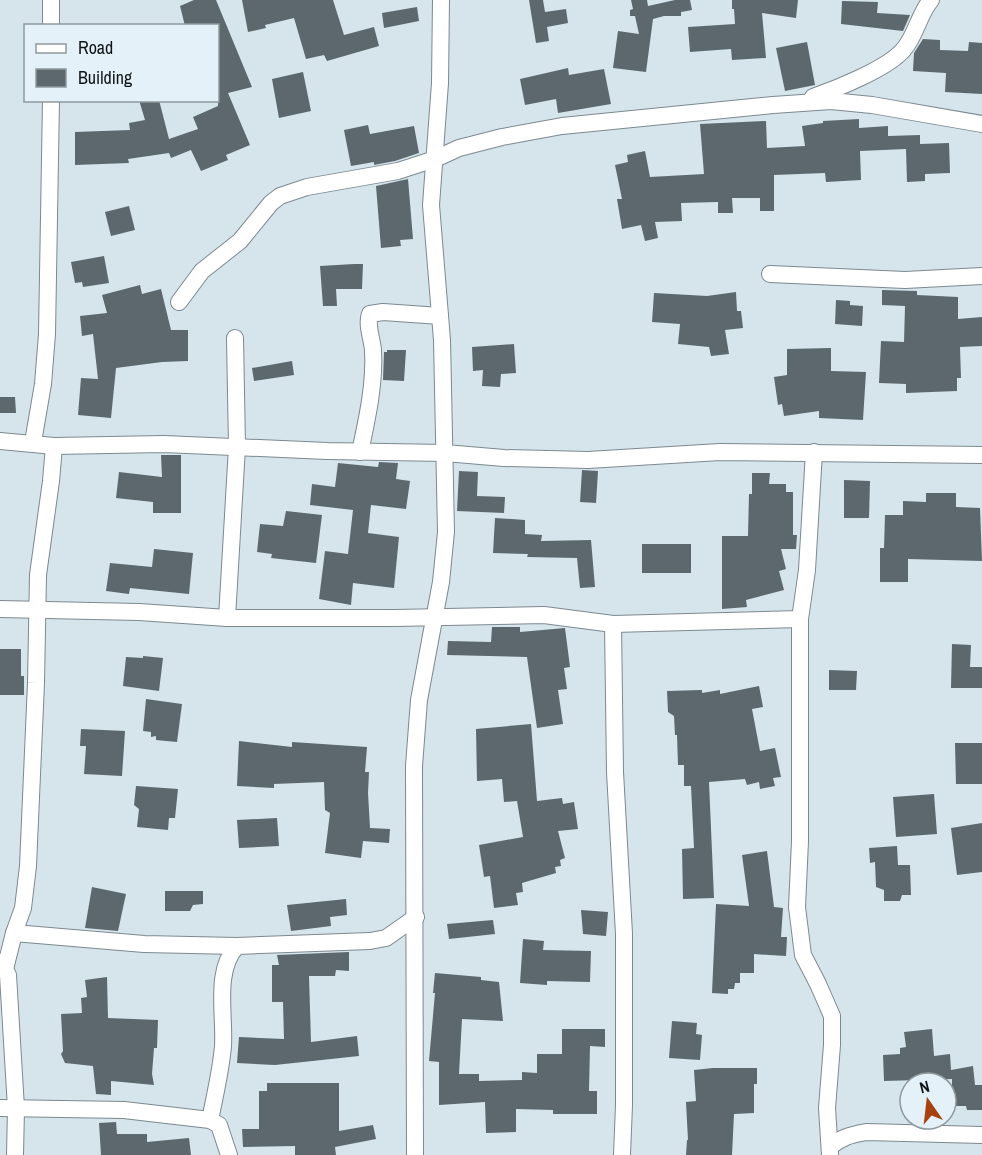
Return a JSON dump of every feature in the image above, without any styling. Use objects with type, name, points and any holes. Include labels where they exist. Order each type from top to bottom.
[{"type":"street","points":[[51,0],[51,24]]},
{"type":"street","points":[[415,1155],[414,766],[419,700],[445,555],[445,453],[440,316],[431,205],[442,48],[441,0]]},
{"type":"street","points":[[795,103],[842,87],[893,58],[904,49],[931,0]]},
{"type":"street","points":[[179,303],[202,272],[240,241],[280,196],[307,187],[398,171],[467,146],[562,126],[831,101],[872,105],[982,124]]},
{"type":"street","points":[[33,442],[43,384],[47,334],[51,102]]},
{"type":"street","points":[[770,274],[904,280],[982,276]]},
{"type":"street","points":[[360,452],[374,364],[368,321],[370,314],[383,312],[440,316]]},
{"type":"street","points":[[227,618],[237,447],[235,338]]},
{"type":"street","points":[[0,441],[33,442],[54,446],[164,444],[588,460],[720,452],[982,454]]},
{"type":"street","points":[[15,1155],[8,1108],[8,975],[2,965],[23,908],[28,866],[34,749],[38,575],[54,446]]},
{"type":"street","points":[[814,452],[807,570],[800,619],[800,841],[797,907],[803,955],[832,1016],[827,1108],[830,1151]]},
{"type":"street","points":[[0,609],[139,612],[227,618],[544,615],[613,624],[800,619]]},
{"type":"street","points":[[613,624],[615,772],[624,934],[622,1155]]},
{"type":"street","points":[[14,933],[144,944],[237,946],[370,941],[386,938],[416,917]]},
{"type":"street","points":[[210,1120],[223,1048],[224,981],[227,960],[237,946]]},
{"type":"street","points":[[8,1108],[124,1110],[210,1120],[219,1125],[229,1155]]},
{"type":"street","points":[[830,1151],[841,1138],[866,1132],[982,1135]]},
{"type":"building","points":[[194,0],[216,0],[252,87],[228,93],[250,145],[226,155],[228,160],[201,171],[191,150],[171,158],[169,153],[128,159],[129,163],[75,165],[75,132],[130,130],[129,123],[145,120],[140,102],[160,102],[169,139],[198,129],[193,117],[218,106],[219,24],[184,24],[180,6]]},
{"type":"building","points":[[242,0],[333,0],[344,35],[374,27],[379,46],[327,61],[324,55],[306,59],[294,18],[248,32]]},
{"type":"building","points":[[529,0],[543,0],[545,12],[566,9],[568,23],[547,27],[549,41],[536,43]]},
{"type":"building","points":[[631,0],[647,0],[648,6],[675,0],[690,0],[692,10],[681,12],[681,16],[664,16],[653,19],[646,72],[613,68],[618,31],[639,34],[635,16],[630,16],[630,10],[633,9]]},
{"type":"building","points":[[732,0],[798,0],[796,18],[762,13],[766,58],[732,60],[731,49],[690,52],[688,27],[735,24]]},
{"type":"building","points":[[842,1],[878,2],[877,13],[910,15],[903,31],[841,24]]},
{"type":"building","points":[[417,7],[419,21],[384,28],[382,13]]},
{"type":"building","points":[[923,39],[940,40],[940,50],[968,51],[969,42],[982,43],[982,94],[945,92],[946,73],[913,71],[914,53]]},
{"type":"building","points":[[807,42],[815,85],[785,91],[776,48]]},
{"type":"building","points":[[568,68],[569,75],[604,69],[611,104],[558,113],[556,99],[525,105],[520,79]]},
{"type":"building","points":[[303,72],[311,111],[279,118],[272,79]]},
{"type":"building","points":[[859,119],[859,128],[888,126],[888,136],[920,135],[920,144],[949,143],[950,173],[925,174],[925,181],[907,182],[906,149],[860,151],[861,180],[826,182],[825,173],[774,175],[774,211],[760,211],[760,198],[732,198],[733,213],[718,213],[718,202],[681,203],[682,221],[655,222],[658,238],[645,241],[641,225],[622,229],[617,199],[622,199],[615,165],[628,162],[627,155],[645,151],[650,177],[704,174],[700,124],[766,121],[767,148],[805,146],[802,126],[823,123],[823,121]]},
{"type":"building","points":[[368,125],[370,134],[414,126],[419,153],[395,161],[351,166],[344,130]]},
{"type":"building","points":[[408,179],[413,239],[400,240],[401,246],[381,248],[376,186]]},
{"type":"building","points":[[129,206],[135,230],[111,236],[105,212]]},
{"type":"building","points":[[104,256],[109,283],[83,287],[82,282],[75,283],[71,262]]},
{"type":"building","points":[[363,264],[362,289],[336,289],[337,306],[323,306],[320,266]]},
{"type":"building","points":[[140,285],[142,294],[161,289],[171,330],[188,330],[188,361],[116,368],[111,418],[78,415],[81,378],[98,379],[93,334],[82,336],[80,316],[107,313],[102,295]]},
{"type":"building","points":[[882,290],[917,291],[917,295],[958,297],[958,319],[982,317],[982,346],[960,347],[961,378],[957,378],[957,391],[906,393],[906,384],[879,383],[881,341],[904,342],[905,306],[882,305]]},
{"type":"building","points":[[736,292],[737,311],[741,311],[743,328],[725,330],[729,354],[711,356],[709,347],[678,344],[680,324],[652,322],[654,293],[707,296]]},
{"type":"building","points":[[836,300],[850,301],[850,305],[863,306],[862,326],[835,324]]},
{"type":"building","points":[[514,344],[516,373],[501,374],[500,387],[482,386],[483,370],[473,371],[472,347]]},
{"type":"building","points":[[831,348],[831,371],[866,372],[863,420],[819,418],[819,411],[784,416],[782,404],[778,405],[774,377],[787,375],[787,349]]},
{"type":"building","points":[[406,350],[404,381],[383,380],[384,352]]},
{"type":"building","points":[[292,361],[294,375],[254,381],[252,368]]},
{"type":"building","points":[[0,397],[15,397],[16,413],[0,413]]},
{"type":"building","points":[[161,455],[181,455],[181,513],[153,513],[153,502],[116,498],[119,472],[162,477]]},
{"type":"building","points":[[379,462],[398,463],[396,479],[410,481],[406,509],[371,505],[368,533],[399,537],[394,588],[353,583],[351,605],[319,599],[325,551],[348,554],[353,510],[310,505],[312,484],[335,487],[338,463],[378,467]]},
{"type":"building","points":[[582,470],[598,471],[596,503],[580,502]]},
{"type":"building","points":[[459,471],[478,472],[477,496],[505,497],[504,513],[457,511]]},
{"type":"building","points":[[752,473],[770,473],[769,484],[786,484],[786,492],[793,492],[793,535],[797,535],[796,549],[781,549],[786,569],[779,571],[784,590],[746,600],[747,607],[722,609],[722,536],[748,536]]},
{"type":"building","points":[[844,480],[870,481],[869,518],[844,518]]},
{"type":"building","points":[[926,493],[956,493],[956,507],[980,508],[982,561],[908,559],[908,582],[880,582],[880,548],[884,548],[885,515],[903,515],[903,501],[926,502]]},
{"type":"building","points":[[286,511],[322,515],[316,563],[271,558],[272,554],[257,552],[260,524],[283,526]]},
{"type":"building","points":[[495,518],[525,520],[525,534],[542,535],[541,541],[591,540],[595,587],[580,588],[577,558],[527,557],[528,554],[493,553]]},
{"type":"building","points":[[642,544],[691,544],[691,573],[642,573]]},
{"type":"building","points":[[154,549],[193,553],[189,594],[130,588],[129,594],[106,591],[110,563],[152,567]]},
{"type":"building","points":[[492,627],[520,627],[520,632],[565,628],[570,667],[564,668],[567,689],[558,690],[563,724],[537,728],[527,657],[447,655],[448,641],[491,642]]},
{"type":"building","points":[[952,644],[971,645],[970,667],[982,667],[982,688],[951,688]]},
{"type":"building","points":[[0,649],[21,649],[24,695],[0,695]]},
{"type":"building","points":[[143,656],[163,658],[159,691],[123,686],[126,657],[143,658]]},
{"type":"building","points":[[829,670],[857,671],[856,690],[829,690]]},
{"type":"building","points":[[759,686],[763,707],[752,709],[760,751],[775,748],[781,777],[773,778],[775,786],[760,789],[759,782],[747,785],[745,779],[709,782],[714,898],[683,899],[682,849],[694,848],[691,786],[684,786],[684,765],[678,765],[677,735],[675,735],[674,716],[668,712],[667,691],[702,690],[702,693],[720,690],[720,694]]},
{"type":"building","points":[[146,699],[182,704],[177,742],[156,740],[156,736],[151,737],[151,732],[143,731]]},
{"type":"building","points":[[531,724],[537,801],[562,798],[563,804],[574,802],[578,829],[558,831],[565,858],[560,860],[561,866],[555,867],[556,873],[522,883],[523,892],[516,893],[518,905],[494,908],[490,876],[484,877],[479,845],[523,837],[517,801],[504,802],[502,779],[477,781],[476,729]]},
{"type":"building","points":[[81,729],[125,731],[122,776],[84,774],[86,746],[80,746]]},
{"type":"building","points":[[239,741],[292,747],[292,742],[367,747],[365,772],[369,772],[370,828],[390,829],[389,843],[363,841],[361,858],[325,853],[330,813],[325,810],[324,782],[274,784],[274,788],[237,786]]},
{"type":"building","points":[[955,743],[982,743],[982,784],[956,784]]},
{"type":"building","points":[[136,786],[178,789],[175,818],[169,818],[168,830],[137,827],[139,809],[134,805]]},
{"type":"building","points":[[934,794],[937,834],[896,837],[893,797]]},
{"type":"building","points":[[277,818],[279,846],[239,848],[237,820]]},
{"type":"building","points":[[982,823],[982,872],[957,875],[951,828]]},
{"type":"building","points":[[897,846],[898,865],[910,865],[911,895],[902,895],[900,901],[884,901],[884,890],[876,887],[875,862],[870,863],[869,848]]},
{"type":"building","points":[[767,851],[774,907],[783,908],[781,937],[787,937],[786,956],[754,954],[754,973],[740,973],[740,983],[735,983],[734,989],[728,989],[728,994],[712,993],[716,904],[749,906],[742,855]]},
{"type":"building","points":[[92,887],[126,894],[118,931],[85,928]]},
{"type":"building","points":[[165,891],[203,891],[203,904],[193,905],[190,911],[165,911]]},
{"type":"building","points":[[346,899],[347,915],[330,917],[331,926],[291,931],[287,905]]},
{"type":"building","points":[[581,910],[608,912],[606,936],[583,934]]},
{"type":"building","points":[[493,920],[495,934],[449,939],[447,924]]},
{"type":"building","points":[[523,939],[544,941],[543,950],[591,951],[590,982],[547,981],[547,985],[520,983]]},
{"type":"building","points":[[349,952],[349,971],[336,970],[335,976],[309,976],[311,1042],[357,1036],[359,1056],[275,1065],[237,1063],[239,1037],[284,1039],[283,1002],[272,1002],[272,965],[279,965],[277,955]]},
{"type":"building","points":[[435,973],[481,977],[481,980],[499,982],[503,1021],[462,1019],[459,1074],[479,1074],[479,1081],[522,1080],[522,1072],[537,1073],[537,1054],[562,1054],[562,1029],[605,1029],[605,1047],[590,1046],[589,1091],[597,1091],[597,1114],[553,1114],[553,1110],[516,1109],[516,1132],[486,1133],[485,1102],[439,1105],[439,1062],[429,1061]]},
{"type":"building","points":[[107,977],[108,1018],[158,1020],[157,1048],[154,1048],[152,1074],[154,1085],[111,1081],[111,1095],[96,1094],[93,1066],[65,1063],[61,1054],[63,1051],[61,1014],[82,1013],[81,998],[87,997],[85,980]]},
{"type":"building","points":[[672,1021],[697,1023],[696,1034],[702,1035],[700,1060],[669,1058]]},
{"type":"building","points":[[932,1029],[934,1056],[950,1054],[951,1070],[973,1066],[975,1085],[982,1085],[982,1110],[967,1110],[966,1106],[958,1106],[958,1071],[898,1071],[898,1081],[884,1081],[883,1055],[900,1054],[900,1048],[906,1047],[904,1032]]},
{"type":"building","points":[[757,1068],[757,1084],[754,1084],[754,1113],[734,1114],[732,1155],[686,1155],[688,1140],[686,1102],[696,1101],[694,1070]]},
{"type":"building","points":[[267,1083],[339,1083],[339,1131],[373,1125],[376,1139],[335,1147],[336,1155],[295,1155],[295,1146],[243,1147],[242,1129],[259,1129],[259,1091],[267,1091]]},
{"type":"building","points":[[116,1122],[117,1134],[147,1134],[147,1142],[189,1138],[191,1155],[101,1155],[99,1123]]}]
